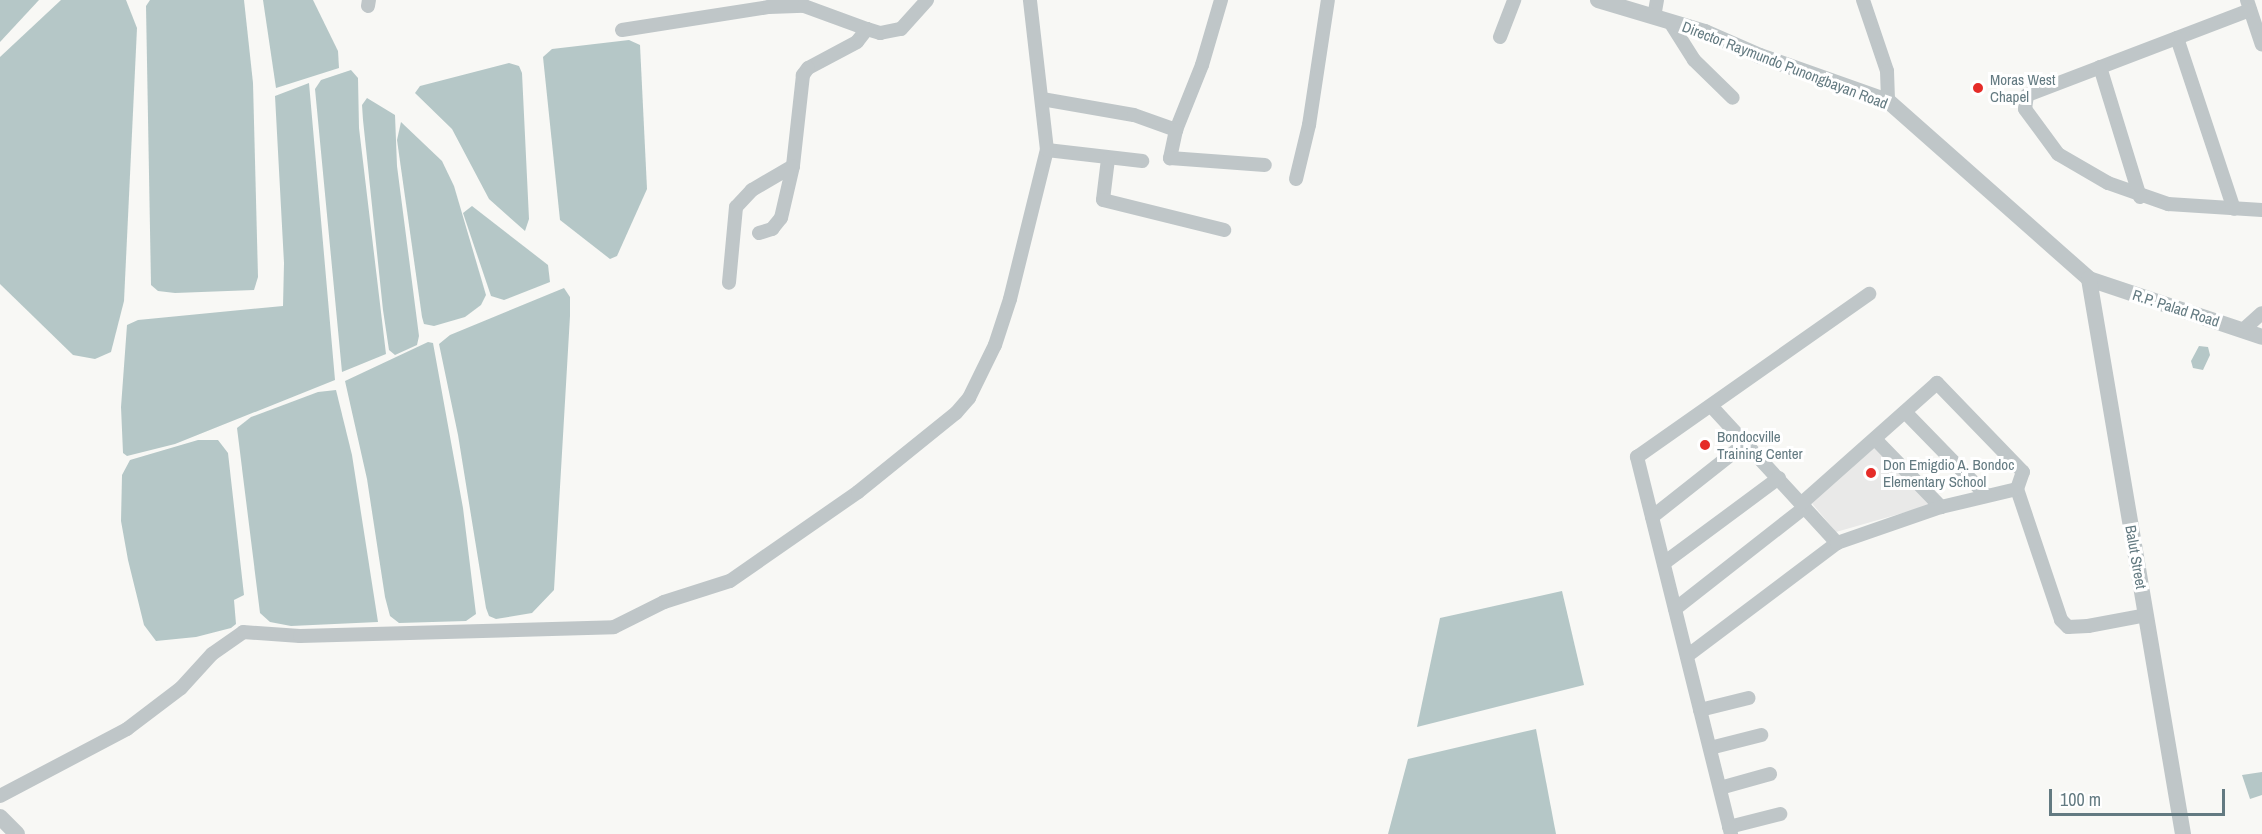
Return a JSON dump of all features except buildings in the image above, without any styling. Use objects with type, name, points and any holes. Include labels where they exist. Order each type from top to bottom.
[{"type":"street","points":[[622,30],[769,7],[804,6],[880,33],[901,29],[927,0]]},
{"type":"street","points":[[0,796],[127,729],[180,688],[213,654],[243,632],[300,636],[614,627],[664,602],[730,581],[858,492],[956,412],[978,381],[1010,299],[1047,150],[1030,0]]},
{"type":"street","points":[[1221,0],[1202,65],[1168,154],[1170,158],[1265,165]]},
{"type":"street","points":[[1296,179],[1309,125],[1328,0]]},
{"type":"street","points":[[1500,37],[1514,0]]},
{"type":"street","name":"Director Raymundo Punongbayan Road","points":[[1598,0],[1657,8],[1888,101],[2089,279]]},
{"type":"street","points":[[1863,0],[1887,71],[1888,101]]},
{"type":"street","points":[[2262,45],[2249,5],[2177,38],[2027,95],[2025,108],[2058,154],[2074,166],[2140,197],[2168,204],[2262,210]]},
{"type":"street","points":[[1657,8],[1694,60],[1733,98]]},
{"type":"street","points":[[759,233],[772,229],[781,218],[793,166],[803,75],[808,68],[857,42],[867,29]]},
{"type":"street","points":[[2177,38],[2234,209]]},
{"type":"street","points":[[2100,67],[2140,197]]},
{"type":"street","points":[[1042,99],[1134,115],[1176,130]]},
{"type":"street","points":[[1047,150],[1108,159],[1142,161]]},
{"type":"street","points":[[1108,159],[1103,200],[1224,230]]},
{"type":"street","points":[[729,283],[736,207],[752,190],[793,166]]},
{"type":"street","name":"R.P. Palad Road","points":[[2089,279],[2262,337]]},
{"type":"street","name":"Balut Street","points":[[2089,279],[2183,834]]},
{"type":"street","points":[[1780,814],[1730,830],[1637,457],[1712,407],[1869,294]]},
{"type":"street","points":[[2243,330],[2262,313]]},
{"type":"street","points":[[1675,609],[1804,505],[1937,383],[2020,468],[2023,478],[2017,489],[2061,620],[2068,627],[2088,626],[2146,615]]},
{"type":"street","points":[[1712,407],[1747,442],[1837,543]]},
{"type":"street","points":[[1905,412],[1986,495]]},
{"type":"street","points":[[1875,439],[1941,507]]},
{"type":"street","points":[[1652,517],[1747,442]]},
{"type":"street","points":[[1664,563],[1779,478]]},
{"type":"street","points":[[1687,656],[1837,543],[1941,507],[2017,489]]},
{"type":"street","points":[[1700,710],[1749,698]]},
{"type":"street","points":[[1710,748],[1761,735]]},
{"type":"street","points":[[1719,788],[1770,774]]},
{"type":"street","points":[[0,817],[17,834]]},
{"type":"shaded area","points":[[0,0],[39,0],[0,42]]},
{"type":"shaded area","points":[[61,0],[126,0],[137,28],[124,301],[111,352],[95,359],[73,355],[0,284],[0,57]]},
{"type":"shaded area","points":[[150,0],[244,0],[253,83],[258,277],[254,290],[175,293],[158,291],[151,285],[146,6]]},
{"type":"shaded area","points":[[263,0],[313,0],[338,51],[339,68],[276,88]]},
{"type":"shaded area","points":[[629,40],[640,45],[647,189],[617,256],[610,259],[560,220],[543,57],[552,49]]},
{"type":"shaded area","points":[[509,63],[519,66],[522,73],[529,219],[525,231],[489,199],[452,129],[415,93],[420,86]]},
{"type":"shaded area","points":[[351,70],[358,78],[359,128],[386,354],[342,372],[315,89],[321,80]]},
{"type":"shaded area","points":[[309,83],[335,380],[175,444],[127,456],[123,453],[121,407],[127,325],[138,320],[283,306],[284,263],[275,96]]},
{"type":"shaded area","points":[[367,98],[395,115],[397,166],[419,336],[417,345],[395,355],[389,350],[383,310],[363,120],[362,105]]},
{"type":"shaded area","points":[[401,122],[442,161],[454,186],[486,295],[481,305],[465,317],[434,326],[424,324],[422,317],[397,140]]},
{"type":"shaded area","points":[[472,206],[548,265],[550,282],[504,300],[491,296],[463,213]]},
{"type":"shaded area","points":[[564,288],[570,297],[570,316],[554,590],[532,613],[496,619],[489,616],[486,608],[458,435],[439,344],[450,335]]},
{"type":"shaded area","points":[[428,342],[433,343],[463,508],[476,614],[466,621],[399,623],[390,616],[385,597],[367,479],[345,381]]},
{"type":"shaded area","points":[[2199,346],[2208,347],[2210,355],[2203,370],[2193,368],[2191,361]]},
{"type":"shaded area","points":[[336,390],[352,455],[378,622],[291,626],[270,622],[260,613],[237,428],[251,417],[318,392]]},
{"type":"shaded area","points":[[198,440],[218,440],[228,453],[244,595],[234,600],[236,624],[231,628],[196,637],[156,641],[144,625],[128,560],[121,521],[122,475],[130,460]]},
{"type":"shaded area","name":"Don Emigdio A. Bondoc Elementary School","points":[[1872,444],[1934,504],[1836,532],[1810,501]]},
{"type":"shaded area","points":[[1562,591],[1584,685],[1417,727],[1440,618]]},
{"type":"shaded area","points":[[1536,729],[1556,834],[1388,834],[1408,759]]},
{"type":"shaded area","points":[[2262,772],[2262,795],[2250,799],[2242,775]]},
{"type":"place","name":"Moras West Chapel","points":[[1978,88]]},
{"type":"place","name":"Bondocville Training Center","points":[[1705,445]]},
{"type":"place","name":"Don Emigdio A. Bondoc Elementary School","points":[[1871,473]]}]
